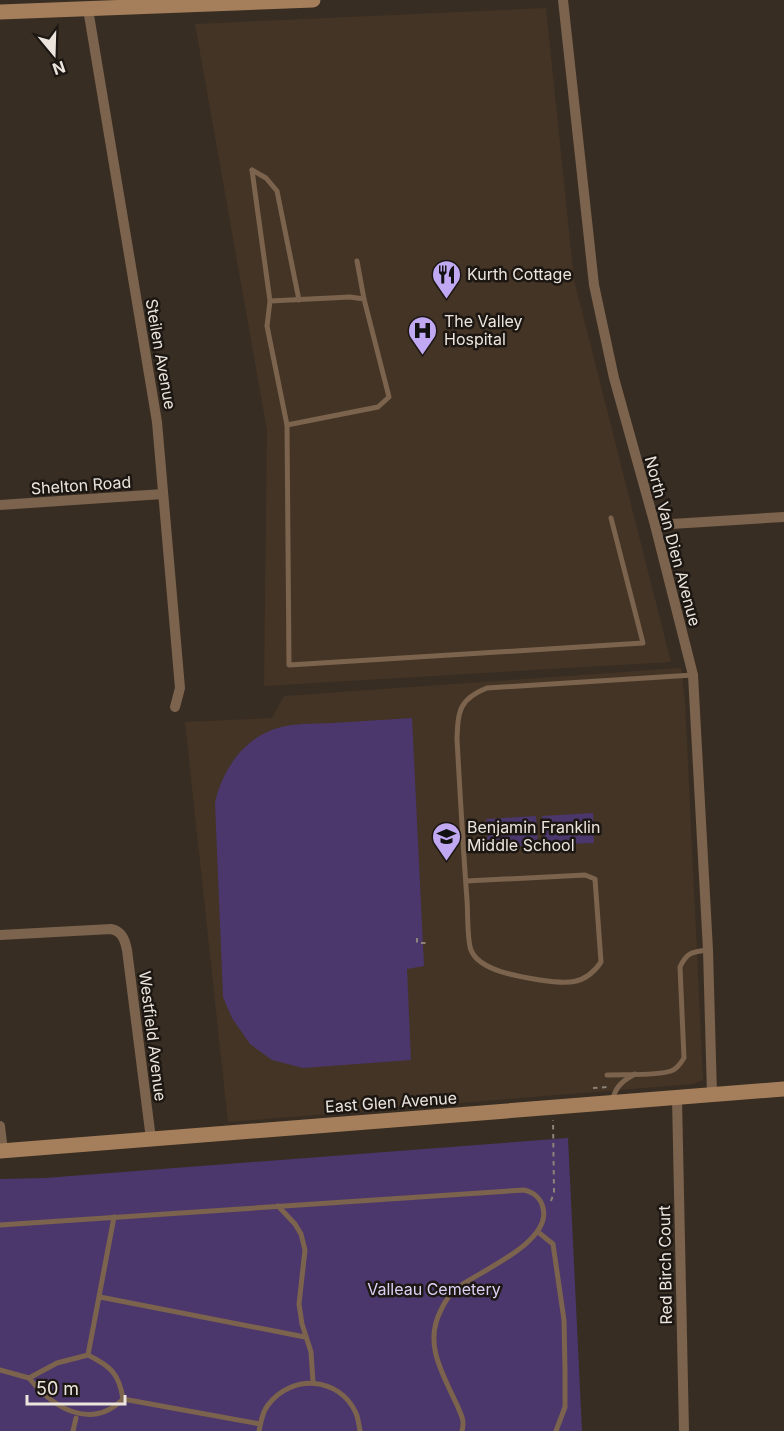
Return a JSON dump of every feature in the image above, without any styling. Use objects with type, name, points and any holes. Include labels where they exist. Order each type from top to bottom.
[{"type":"street","points":[[0,12],[313,0]]},
{"type":"street","name":"North Van Dien Avenue","points":[[563,0],[594,285],[614,378],[655,525],[693,675],[708,950],[712,1095]]},
{"type":"street","name":"Steilen Avenue","points":[[88,9],[157,422],[180,688],[175,707]]},
{"type":"street","name":"Shelton Road","points":[[0,505],[163,494]]},
{"type":"street","points":[[655,525],[784,517]]},
{"type":"street","name":"Westfield Avenue","points":[[0,935],[111,929],[120,932],[127,950],[151,1139]]},
{"type":"street","name":"East Glen Avenue","points":[[1,1151],[784,1089]]},
{"type":"street","name":"Red Birch Court","points":[[677,1098],[684,1431]]},
{"type":"street","points":[[0,1126],[1,1151]]},
{"type":"lane","points":[[299,300],[277,191],[266,178],[252,170],[270,301],[267,326],[287,425],[290,665],[643,643],[611,518]]},
{"type":"lane","points":[[287,425],[378,406],[389,397],[364,300],[357,261]]},
{"type":"lane","points":[[270,301],[350,297],[364,300]]},
{"type":"lane","points":[[466,881],[585,875],[595,879],[601,962],[594,973],[587,979],[575,982],[545,981],[496,970],[471,951],[466,881],[457,739],[458,718],[463,704],[471,694],[487,687],[693,675]]},
{"type":"lane","points":[[607,1075],[655,1074],[672,1071],[684,1058],[680,967],[684,958],[692,952],[708,950]]},
{"type":"lane","points":[[612,1104],[614,1090],[636,1073]]},
{"type":"lane","points":[[0,1225],[529,1191],[538,1198],[544,1210],[545,1218],[538,1232],[510,1255],[455,1289],[435,1324],[433,1340],[435,1355],[465,1422],[462,1431]]},
{"type":"lane","points":[[278,1206],[295,1224],[301,1234],[305,1250],[299,1304],[305,1338],[311,1352],[313,1382]]},
{"type":"lane","points":[[88,1355],[114,1217]]},
{"type":"lane","points":[[538,1232],[553,1244],[564,1320],[565,1407],[556,1431]]},
{"type":"lane","points":[[100,1297],[305,1338]]},
{"type":"lane","points":[[0,1370],[28,1378],[58,1408],[76,1418],[91,1419],[103,1416],[115,1410],[123,1399],[121,1386],[113,1370],[88,1355],[57,1363],[28,1378]]},
{"type":"lane","points":[[259,1431],[267,1405],[282,1390],[299,1383],[313,1382],[327,1386],[343,1395],[356,1413],[360,1431]]},
{"type":"lane","points":[[123,1399],[260,1424]]},
{"type":"lane","points":[[73,1431],[76,1418]]},
{"type":"path","points":[[418,938],[417,943],[426,943]]},
{"type":"path","points":[[593,1088],[610,1087]]},
{"type":"path","points":[[544,1210],[549,1205],[554,1192],[553,1108]]},
{"type":"shaded area","name":"The Valley Hospital","points":[[546,8],[574,280],[671,662],[264,686],[267,430],[195,24]]},
{"type":"shaded area","name":"Benjamin Franklin Middle School","points":[[681,668],[685,702],[703,1080],[693,1084],[228,1122],[185,722],[272,718],[284,696]]},
{"type":"green space","points":[[412,718],[424,966],[407,969],[411,1060],[303,1068],[272,1060],[250,1044],[232,1018],[223,997],[215,803],[224,776],[239,753],[260,736],[272,730],[298,724]]},
{"type":"green space","points":[[593,813],[594,843],[544,845],[542,816]]},
{"type":"green space","points":[[536,816],[538,845],[488,848],[486,819]]},
{"type":"green space","name":"Valleau Cemetery","points":[[568,1138],[582,1431],[0,1431],[0,1179],[45,1178]]},
{"type":"place","name":"Kurth Cottage","points":[[446,300]]},
{"type":"place","name":"The Valley Hospital","points":[[423,356]]},
{"type":"place","name":"Benjamin Franklin Middle School","points":[[446,862]]}]
